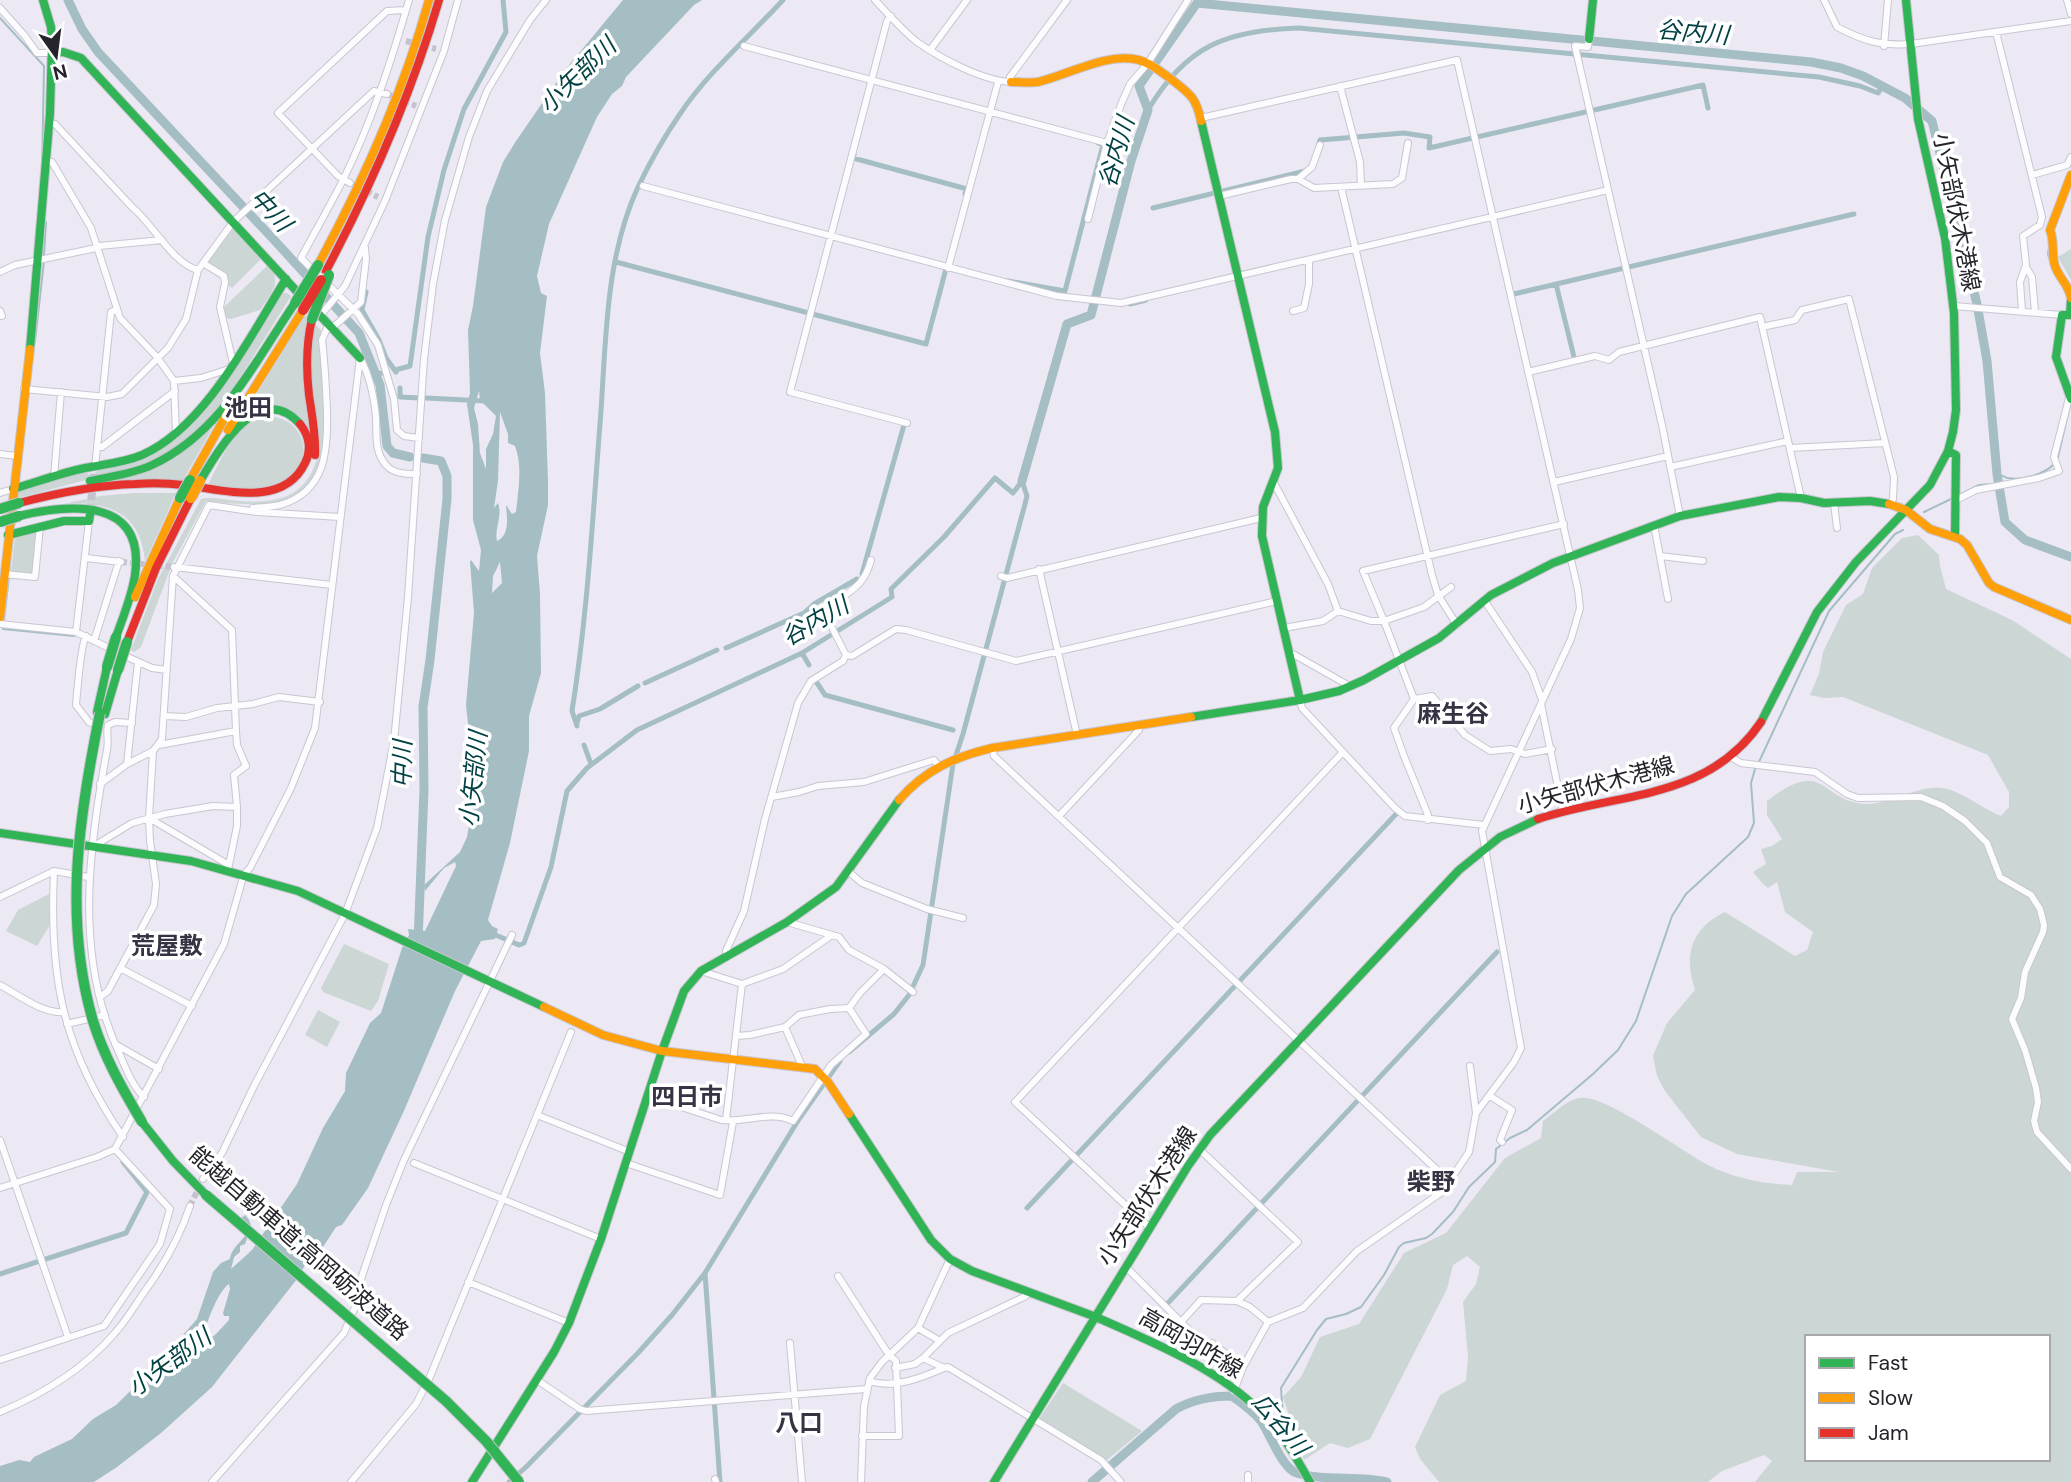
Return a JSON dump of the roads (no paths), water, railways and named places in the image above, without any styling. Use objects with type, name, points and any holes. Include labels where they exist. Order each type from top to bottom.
[{"type":"main road","points":[[0,617],[40,260],[52,53],[51,27],[43,0]]},
{"type":"main road","points":[[19,508],[66,497],[118,490],[172,489],[254,499],[271,497],[293,488],[309,472],[316,451],[307,374],[307,349],[319,315],[325,271],[386,128],[429,0]]},
{"type":"main road","points":[[0,516],[65,487],[142,469],[167,458],[202,433],[225,408],[325,271],[378,168],[408,96],[439,0]]},
{"type":"main road","points":[[1589,42],[1593,0]]},
{"type":"main road","name":"小矢部伏木港線","points":[[994,1482],[1199,1149],[1459,870],[1484,847],[1530,821],[1654,794],[1683,785],[1729,756],[1770,710],[1817,613],[1851,569],[1930,485],[1948,450],[1956,410],[1954,306],[1940,210],[1918,119],[1906,0]]},
{"type":"main road","points":[[52,53],[63,51],[81,58],[238,218],[286,279],[360,358]]},
{"type":"main road","points":[[1011,82],[1037,82],[1077,68],[1119,59],[1137,59],[1151,65],[1192,95],[1198,103],[1275,432],[1279,456],[1274,484],[1261,518],[1262,536],[1300,700]]},
{"type":"main road","points":[[2070,398],[2056,357],[2071,298],[2067,282],[2053,263],[2049,231],[2071,175]]},
{"type":"main road","points":[[13,489],[88,467],[95,471],[138,457],[176,435],[201,411],[286,279]]},
{"type":"main road","points":[[121,639],[195,480],[236,417],[299,307]]},
{"type":"main road","points":[[0,522],[19,508],[84,488],[136,483],[174,484],[248,493],[276,489],[296,478],[305,466],[309,452],[305,431],[296,419],[282,411],[251,415],[230,435],[195,480]]},
{"type":"main road","points":[[1948,450],[1955,455],[1955,536]]},
{"type":"main road","points":[[472,1482],[537,1380],[569,1323],[601,1239],[684,992],[701,971],[787,922],[824,897],[849,872],[900,799],[938,765],[992,748],[1300,700],[1347,687],[1399,661],[1457,625],[1484,600],[1518,580],[1570,556],[1680,516],[1779,497],[1835,503],[1861,500],[1890,504],[1906,510],[1930,529],[1955,536],[1968,545],[1989,583],[1994,587],[2071,620]]},
{"type":"main road","points":[[0,508],[88,507],[106,511],[126,529],[133,546],[136,565],[121,639],[101,713]]},
{"type":"main road","points":[[8,535],[40,526],[89,518]]},
{"type":"main road","name":"能越自動車道;高岡砺波道路","points":[[101,713],[89,763],[77,853],[75,905],[81,977],[98,1042],[117,1082],[142,1122],[173,1161],[206,1195],[446,1401],[486,1441],[519,1482]]},
{"type":"main road","name":"能越自動車道;高岡砺波道路","points":[[84,801],[101,713]]},
{"type":"main road","points":[[0,834],[228,867],[298,891],[603,1035],[662,1052],[815,1069],[825,1078],[931,1240],[950,1259]]},
{"type":"main road","name":"高岡羽咋線","points":[[950,1259],[972,1271],[1096,1317],[1139,1336],[1213,1376],[1259,1411],[1292,1451],[1310,1482]]},
{"type":"street","points":[[409,0],[402,40],[346,182],[301,258],[378,345],[394,399],[397,430],[404,436],[419,438]]},
{"type":"street","points":[[319,315],[337,297],[365,246],[381,199],[444,51],[458,0]]},
{"type":"street","points":[[203,1179],[222,1153],[254,1086],[347,915],[377,828],[394,741],[408,597],[424,359],[444,220],[458,171],[487,91],[530,20],[547,0]]},
{"type":"street","points":[[875,0],[916,41],[985,78],[998,82],[1011,82],[1010,77],[1067,0]]},
{"type":"street","points":[[930,50],[967,0]]},
{"type":"street","points":[[1088,219],[1107,143],[1130,84],[1151,65],[1188,0]]},
{"type":"street","points":[[1825,0],[1837,27],[1858,38],[1884,46],[2071,21]]},
{"type":"street","points":[[1884,46],[1888,0]]},
{"type":"street","points":[[1906,0],[1912,0]]},
{"type":"street","points":[[2067,0],[2071,14]]},
{"type":"street","points":[[0,8],[28,42]]},
{"type":"street","points":[[346,182],[278,113],[387,11],[406,10]]},
{"type":"street","points":[[0,14],[37,53],[52,53]]},
{"type":"street","points":[[891,16],[887,20],[789,392],[907,423]]},
{"type":"street","points":[[1996,32],[2042,217],[2049,231],[2022,236],[2026,267],[2032,277],[2035,312]]},
{"type":"street","points":[[1589,42],[1588,47],[1575,46],[1644,345],[1680,516]]},
{"type":"street","points":[[744,46],[1107,143]]},
{"type":"street","points":[[436,49],[444,51]]},
{"type":"street","points":[[1201,118],[1457,60],[1564,524],[1580,608],[1542,702],[1482,831],[1521,1048],[1514,1062],[1476,1113]]},
{"type":"street","points":[[948,268],[998,82]]},
{"type":"street","points":[[1340,86],[1360,162],[1361,186]]},
{"type":"street","points":[[24,389],[102,397],[122,394],[168,348],[186,319],[200,266],[238,218],[347,114],[374,92],[383,93]]},
{"type":"street","points":[[48,124],[55,124],[132,207],[144,216],[188,267],[200,266],[224,276],[220,307],[231,366],[201,377],[174,381]]},
{"type":"street","points":[[1219,195],[1291,179],[1298,179],[1314,188],[1399,181],[1408,143]]},
{"type":"street","points":[[1298,179],[1312,167],[1320,145]]},
{"type":"street","points":[[2032,175],[2067,166],[2071,158]]},
{"type":"street","points":[[46,161],[51,162],[91,228],[120,318],[174,381],[176,435]]},
{"type":"street","points":[[643,186],[948,268],[1075,299],[1113,303],[1608,190]]},
{"type":"street","points":[[1341,187],[1427,555],[1438,595],[1457,625]]},
{"type":"street","points":[[0,272],[15,265],[99,246],[162,240]]},
{"type":"street","points":[[246,510],[281,505],[309,487],[323,468],[327,440],[323,340],[330,328],[360,302],[364,287],[365,246]]},
{"type":"street","points":[[1293,311],[1304,308],[1309,284],[1309,260]]},
{"type":"street","points":[[2022,311],[2020,282],[2026,267]]},
{"type":"street","points":[[1762,327],[1795,320],[1802,310],[1849,299],[1894,477],[1893,499],[1890,504]]},
{"type":"street","points":[[1954,306],[2067,315]]},
{"type":"street","points":[[95,471],[111,312],[116,310]]},
{"type":"street","points":[[1528,372],[1595,356],[1609,360],[1619,352],[1759,317],[1801,498]]},
{"type":"street","points":[[360,358],[368,372],[372,390],[377,448],[387,467],[402,474],[417,474]]},
{"type":"street","points":[[0,1188],[115,1149],[224,944],[244,874],[250,868],[291,788],[315,728],[360,358]]},
{"type":"street","points":[[97,446],[102,447],[175,391]]},
{"type":"street","points":[[54,477],[61,392]]},
{"type":"street","points":[[1956,500],[1976,490],[2059,471],[2055,461],[2070,398]]},
{"type":"street","points":[[1670,467],[1789,444],[1885,443]]},
{"type":"street","points":[[0,454],[17,456]]},
{"type":"street","points":[[1554,482],[1668,456]]},
{"type":"street","points":[[1274,484],[1328,584],[1338,611]]},
{"type":"street","points":[[0,494],[13,489]]},
{"type":"street","points":[[1835,503],[1837,528]]},
{"type":"street","points":[[100,997],[108,992],[154,905],[156,884],[149,818],[156,748],[164,716],[175,567],[209,505],[340,517]]},
{"type":"street","points":[[76,632],[89,518]]},
{"type":"street","points":[[1004,577],[1261,518]]},
{"type":"street","points":[[1414,699],[1363,570],[1564,524]]},
{"type":"street","points":[[1654,525],[1668,599]]},
{"type":"street","points":[[4,574],[35,577],[40,526]]},
{"type":"street","points":[[1660,556],[1703,561]]},
{"type":"street","points":[[86,558],[120,561],[94,641]]},
{"type":"street","points":[[871,560],[864,579],[826,611],[845,652],[852,656],[896,629],[1016,661],[1277,601]]},
{"type":"street","points":[[175,567],[332,585]]},
{"type":"street","points":[[1039,569],[1077,735]]},
{"type":"street","points":[[149,818],[228,867],[237,826],[234,775],[246,766],[237,745],[232,630],[173,576]]},
{"type":"street","points":[[1338,611],[1371,621],[1384,621],[1424,607],[1451,587]]},
{"type":"street","points":[[1484,600],[1532,672],[1542,702],[1563,812]]},
{"type":"street","points":[[1284,628],[1323,621],[1338,611]]},
{"type":"street","points":[[0,624],[76,632],[152,668],[167,670]]},
{"type":"street","points":[[86,636],[83,642],[76,705],[89,722],[107,731]]},
{"type":"street","points":[[728,954],[726,951],[744,911],[798,703],[811,681],[843,661],[845,652]]},
{"type":"street","points":[[1290,655],[1293,654],[1347,687]]},
{"type":"street","points":[[127,764],[138,662]]},
{"type":"street","points":[[1428,820],[1394,728],[1414,699],[1432,696],[1465,735],[1489,751],[1511,749],[1525,754],[1552,749]]},
{"type":"street","points":[[164,716],[186,717],[279,697],[320,702]]},
{"type":"street","points":[[1300,700],[1302,708],[1405,816],[1484,825]]},
{"type":"street","points":[[132,723],[108,724],[108,748],[100,784],[88,877],[90,943],[100,997],[114,1044],[138,1091],[144,1097]]},
{"type":"street","points":[[1059,816],[1139,730],[1138,726]]},
{"type":"street","points":[[100,784],[127,764],[156,748],[236,731]]},
{"type":"street","points":[[992,748],[994,756],[1450,1182]]},
{"type":"street","points":[[1150,1228],[1015,1102],[1343,752]]},
{"type":"street","points":[[1729,756],[1741,764],[1815,772],[1847,794],[1858,798],[1914,795],[1943,806],[1965,821],[1987,843],[2000,877],[2031,895],[2040,909],[2043,932],[2025,972],[2021,998],[2012,1020],[2028,1058],[2036,1088],[2038,1102],[2034,1125],[2071,1169]]},
{"type":"street","points":[[772,797],[818,786],[864,782],[934,760],[938,765]]},
{"type":"street","points":[[92,848],[132,822],[213,806],[237,807]]},
{"type":"street","points":[[0,897],[54,871],[88,877]]},
{"type":"street","points":[[54,871],[51,923],[66,1024],[81,1067],[123,1137]]},
{"type":"street","points":[[849,872],[862,883],[933,911],[963,918]]},
{"type":"street","points":[[787,922],[839,937],[849,950],[884,969],[913,992]]},
{"type":"street","points":[[216,1480],[344,1333],[355,1307],[362,1276],[386,1205],[404,1160],[512,935]]},
{"type":"street","points":[[701,971],[742,984],[783,970],[832,935]]},
{"type":"street","points":[[120,968],[192,1006]]},
{"type":"street","points":[[849,1009],[860,993],[884,969]]},
{"type":"street","points":[[537,1115],[628,1157],[666,1178],[720,1195],[730,1121],[742,984]]},
{"type":"street","points":[[0,985],[42,1006],[63,1012]]},
{"type":"street","points":[[736,1036],[785,1027],[799,1015],[830,1009],[849,1009]]},
{"type":"street","points":[[648,1096],[730,1121],[780,1116],[793,1121],[850,1046],[866,1034],[849,1009]]},
{"type":"street","points":[[66,1024],[105,1015]]},
{"type":"street","points":[[785,1027],[802,1066]]},
{"type":"street","points":[[351,1482],[416,1404],[429,1379],[571,1032]]},
{"type":"street","points":[[114,1044],[159,1069]]},
{"type":"street","points":[[1234,1391],[1243,1367],[1268,1322],[1303,1308],[1357,1251],[1442,1192],[1450,1182],[1469,1152],[1476,1113],[1470,1066]]},
{"type":"street","points":[[1490,1096],[1512,1110],[1500,1140],[1502,1142]]},
{"type":"street","points":[[0,1140],[68,1337]]},
{"type":"street","points":[[0,1360],[104,1326],[160,1244],[170,1209],[115,1149]]},
{"type":"street","points":[[1199,1149],[1298,1242],[1237,1301]]},
{"type":"street","points":[[414,1163],[601,1239]]},
{"type":"street","points":[[0,1412],[28,1401],[51,1387],[91,1357],[115,1334],[154,1278],[183,1227],[190,1206]]},
{"type":"street","points":[[861,1482],[862,1436],[868,1385],[875,1370],[918,1328],[950,1259]]},
{"type":"street","points":[[1126,1267],[1201,1342],[1212,1343],[1243,1367]]},
{"type":"street","points":[[838,1276],[889,1355],[896,1361],[899,1436],[862,1436]]},
{"type":"street","points":[[468,1282],[569,1323]]},
{"type":"street","points":[[895,1368],[915,1364],[948,1333],[1026,1296],[1028,1292]]},
{"type":"street","points":[[1181,1322],[1201,1300],[1237,1301],[1250,1307],[1268,1322]]},
{"type":"street","points":[[918,1328],[940,1341]]},
{"type":"street","points":[[790,1343],[802,1482]]},
{"type":"street","points":[[923,1358],[944,1368]]},
{"type":"street","points":[[537,1380],[580,1409],[586,1410],[888,1384],[918,1379],[948,1367],[1101,1460],[1120,1481]]},
{"type":"water","name":"小矢部川","points":[[623,0],[702,0],[694,5],[626,77],[597,117],[549,224],[537,276],[541,293],[547,296],[540,353],[545,393],[548,482],[548,505],[537,556],[541,673],[529,716],[529,751],[510,843],[488,920],[498,929],[495,939],[481,941],[455,991],[368,1188],[342,1225],[336,1227],[321,1250],[323,1252],[312,1253],[297,1279],[212,1387],[161,1433],[94,1482],[0,1482],[0,1466],[19,1460],[30,1462],[34,1457],[72,1439],[93,1419],[116,1405],[154,1368],[197,1319],[213,1272],[221,1263],[230,1259],[246,1234],[249,1224],[237,1221],[245,1215],[251,1225],[250,1232],[245,1244],[240,1246],[240,1252],[234,1257],[231,1269],[252,1250],[297,1184],[323,1128],[345,1091],[346,1073],[370,1023],[381,1013],[402,948],[409,935],[408,929],[425,931],[456,866],[455,862],[444,868],[425,891],[424,885],[460,852],[467,837],[471,812],[472,761],[466,705],[474,613],[470,562],[471,560],[479,571],[481,550],[473,520],[473,445],[467,404],[470,393],[468,330],[486,207],[503,162],[565,70]],"holes":[[[479,391],[480,400],[496,416],[493,434],[486,449],[486,469],[480,453],[474,408]],[[500,412],[508,434],[508,443],[515,446],[519,479],[516,512],[512,514],[506,505],[506,530],[497,541],[500,513],[498,503],[494,508],[498,481]],[[500,562],[502,583],[492,593],[493,576]],[[229,1284],[223,1313],[224,1316],[229,1316],[229,1320],[215,1335],[205,1340],[203,1337],[210,1316]]]},
{"type":"waterway","name":"中川","points":[[68,0],[82,29],[98,52],[359,333],[380,385],[387,446],[393,453],[410,457]]},
{"type":"waterway","points":[[395,370],[410,366],[428,237],[444,170],[464,109],[506,32],[503,0]]},
{"type":"waterway","points":[[577,726],[572,711],[590,561],[606,326],[619,241],[638,187],[680,114],[716,69],[783,0]]},
{"type":"waterway","name":"谷内川","points":[[1022,481],[1067,324],[1091,315],[1131,161],[1148,110],[1139,86],[1197,3],[1811,62],[1863,76],[1905,98],[1932,121],[1977,304],[1987,361],[1997,474],[2005,522],[2025,540],[2071,557]]},
{"type":"waterway","points":[[0,18],[44,66],[42,175]]},
{"type":"waterway","points":[[1148,110],[1177,70],[1210,46],[1250,33],[1299,28],[1819,77],[1878,93],[1880,90]]},
{"type":"waterway","points":[[1318,147],[1320,140],[1404,133],[1430,137],[1429,148],[1703,85],[1708,108]]},
{"type":"waterway","points":[[1008,281],[1065,291],[1103,145],[1098,143]]},
{"type":"waterway","points":[[854,155],[853,158],[967,189],[965,194]]},
{"type":"waterway","points":[[1153,208],[1305,171]]},
{"type":"waterway","points":[[1514,294],[1854,214]]},
{"type":"waterway","points":[[44,255],[46,222]]},
{"type":"waterway","points":[[2049,247],[2051,265]]},
{"type":"waterway","points":[[35,342],[44,261]]},
{"type":"waterway","points":[[616,262],[926,344],[947,265]]},
{"type":"waterway","points":[[1556,284],[1574,357]]},
{"type":"waterway","points":[[366,292],[362,310],[396,372]]},
{"type":"waterway","points":[[1130,304],[1146,300]]},
{"type":"waterway","points":[[2065,372],[2071,390]]},
{"type":"waterway","name":"中川","points":[[377,374],[382,373]]},
{"type":"waterway","points":[[400,388],[400,397],[419,398]]},
{"type":"waterway","points":[[426,398],[485,401]]},
{"type":"waterway","points":[[2058,457],[2071,401]]},
{"type":"waterway","points":[[862,574],[904,425]]},
{"type":"waterway","name":"中川","points":[[418,942],[424,790],[423,707],[447,499],[447,476],[441,461],[423,458]]},
{"type":"waterway","points":[[1997,474],[2014,479],[2026,478],[2053,465]]},
{"type":"waterway","name":"谷内川","points":[[491,933],[519,945],[524,943],[551,867],[567,791],[587,768],[637,730],[802,653],[892,597],[891,589],[944,537],[995,478],[1013,493],[1022,481]]},
{"type":"waterway","points":[[849,1052],[894,1014],[909,995],[923,965],[953,764],[1027,496],[1022,481]]},
{"type":"waterway","points":[[1959,495],[1979,485],[1993,484]]},
{"type":"waterway","points":[[1924,512],[1951,499]]},
{"type":"waterway","points":[[1758,764],[1829,611],[1895,534],[1903,530]]},
{"type":"waterway","points":[[9,572],[13,535]]},
{"type":"waterway","points":[[4,620],[9,577]]},
{"type":"waterway","points":[[726,648],[804,613],[814,604],[857,579]]},
{"type":"waterway","points":[[3,626],[3,629],[74,636]]},
{"type":"waterway","points":[[645,683],[717,650]]},
{"type":"waterway","points":[[802,653],[809,665]]},
{"type":"waterway","points":[[817,683],[825,695],[953,730]]},
{"type":"waterway","points":[[577,723],[579,716],[600,709],[638,686]]},
{"type":"waterway","points":[[584,745],[591,764]]},
{"type":"waterway","points":[[1281,1433],[1284,1431],[1281,1388],[1326,1319],[1361,1307],[1384,1275],[1399,1247],[1432,1234],[1453,1212],[1469,1187],[1495,1162],[1496,1149],[1527,1130],[1618,1050],[1636,1021],[1672,916],[1686,894],[1748,837],[1754,823],[1751,783],[1755,769]]},
{"type":"waterway","points":[[1027,1208],[1397,813]]},
{"type":"waterway","points":[[1167,1304],[1497,952]]},
{"type":"waterway","points":[[509,1482],[638,1353],[672,1315],[705,1273],[799,1119],[840,1061]]},
{"type":"waterway","points":[[0,1274],[126,1233],[147,1192],[123,1162]]},
{"type":"waterway","points":[[705,1273],[720,1482]]},
{"type":"waterway","name":"広谷川","points":[[1092,1482],[1176,1409],[1203,1399],[1232,1396],[1261,1421],[1280,1455],[1294,1472],[1316,1477],[1387,1482]]},
{"type":"tunnel","points":[[406,41],[436,49]]},
{"type":"tunnel","points":[[387,94],[416,106]]},
{"type":"tunnel","points":[[350,183],[378,197]]},
{"type":"tunnel","points":[[90,512],[94,474]]},
{"type":"tunnel","points":[[121,562],[173,567]]},
{"type":"tunnel","points":[[190,1206],[203,1179]]},
{"type":"district","name":"池田","points":[[248,407]]},
{"type":"district","name":"麻生谷","points":[[1453,713]]},
{"type":"district","name":"荒屋敷","points":[[167,945]]},
{"type":"district","name":"四日市","points":[[687,1096]]},
{"type":"district","name":"柴野","points":[[1431,1181]]},
{"type":"district","name":"八口","points":[[799,1422]]}]
